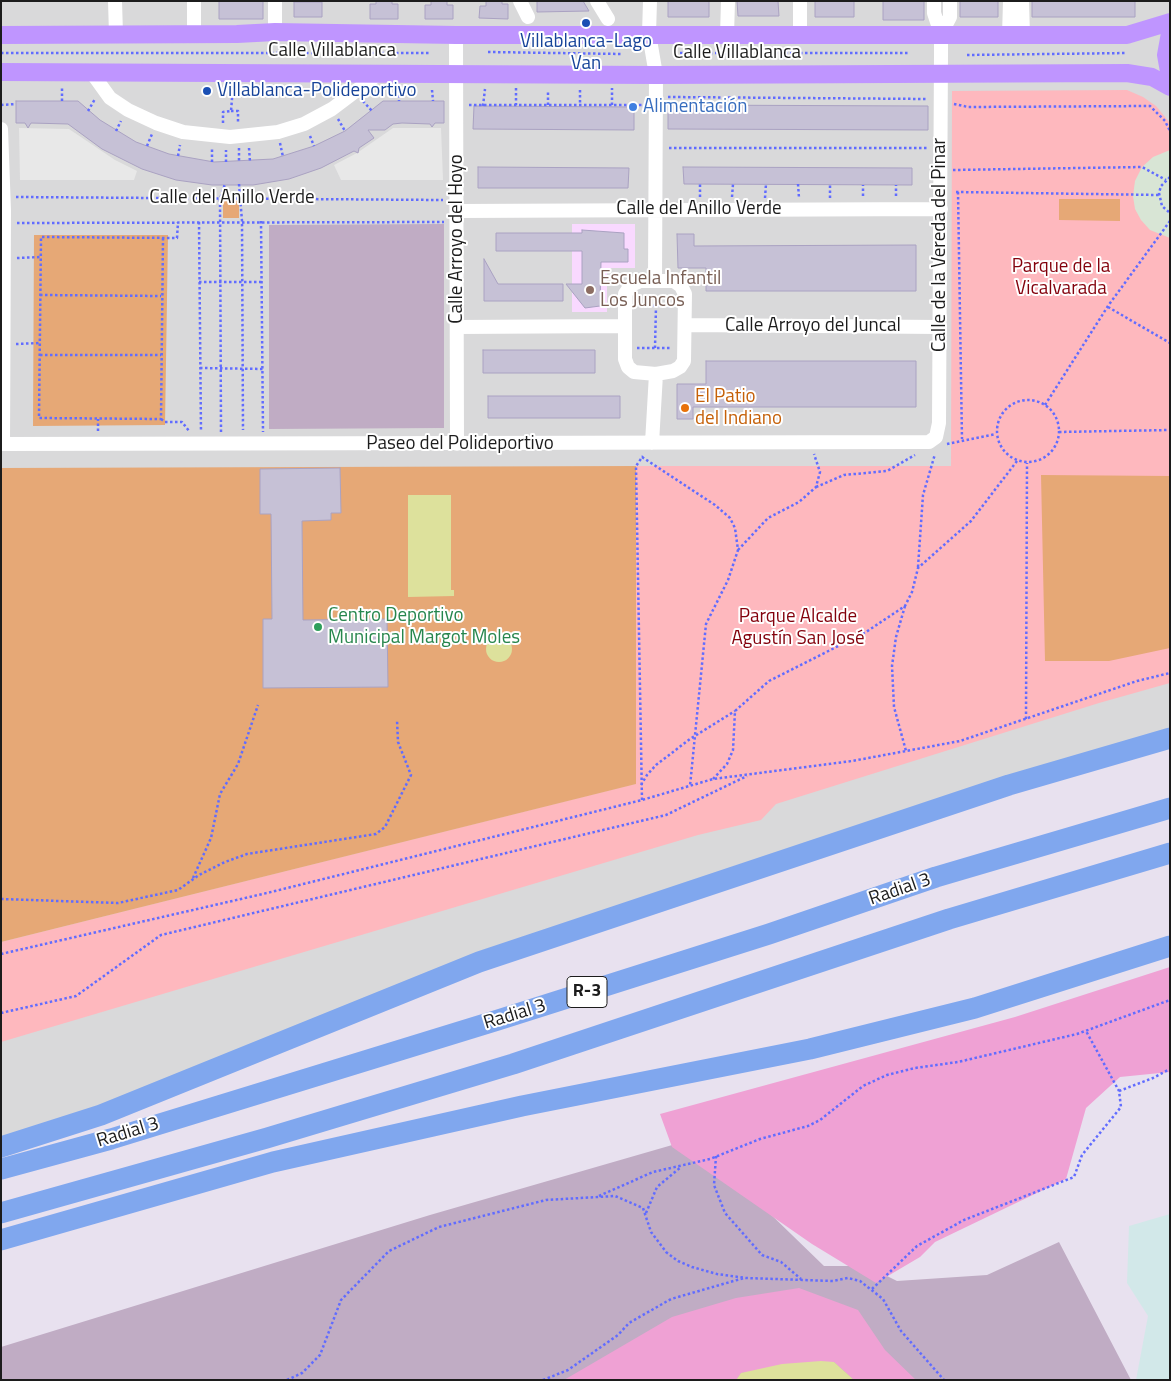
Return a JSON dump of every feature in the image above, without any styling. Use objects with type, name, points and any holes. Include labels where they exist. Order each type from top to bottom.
[{"type":"highway","points":[[1,1147],[101,1114],[479,962],[1009,785],[1170,738]]},
{"type":"highway","name":"Radial 3","points":[[1,1169],[111,1139],[488,1023],[769,934],[936,878],[1170,808]]},
{"type":"highway","name":"R-3","points":[[1,1213],[131,1177],[513,1064],[949,919],[1170,853]]},
{"type":"highway","points":[[1,1240],[273,1162],[522,1106],[810,1048],[975,1008],[1170,946]]},
{"type":"main road","name":"Calle Villablanca","points":[[1,35],[237,34],[275,32],[727,36],[1127,35],[1170,22]]},
{"type":"main road","points":[[1170,33],[1166,55],[1170,77]]},
{"type":"main road","name":"Calle Villablanca","points":[[1,72],[456,72],[656,75],[1127,73],[1152,78],[1170,87]]},
{"type":"street","points":[[116,1],[116,34]]},
{"type":"street","points":[[194,1],[194,33]]},
{"type":"street","points":[[275,1],[275,32]]},
{"type":"street","points":[[520,1],[528,17]]},
{"type":"street","points":[[597,1],[608,19]]},
{"type":"street","points":[[650,1],[650,34],[656,75],[655,280]]},
{"type":"street","points":[[727,36],[728,1]]},
{"type":"street","points":[[800,1],[800,36]]},
{"type":"street","points":[[934,1],[934,13],[941,34]]},
{"type":"street","points":[[941,34],[950,17],[950,1]]},
{"type":"street","points":[[1010,1],[1016,35]]},
{"type":"street","points":[[1016,35],[1022,1]]},
{"type":"street","name":"Calle Arroyo del Hoyo","points":[[456,34],[451,211],[457,327],[457,444]]},
{"type":"street","name":"Calle de la Vereda del Pinar","points":[[919,447],[936,437],[939,424],[941,34]]},
{"type":"street","points":[[92,73],[110,98],[128,110],[156,124],[183,132],[230,137],[278,132],[304,124],[332,109],[381,72]]},
{"type":"street","points":[[1,129],[2,444]]},
{"type":"street","name":"Calle del Anillo Verde","points":[[451,211],[941,209]]},
{"type":"street","points":[[655,280],[674,281],[681,286],[685,294],[684,361],[680,367],[673,371],[656,374],[634,372],[625,359],[625,294],[631,285],[640,281],[655,280]]},
{"type":"street","name":"Calle Arroyo del Juncal","points":[[686,325],[940,327]]},
{"type":"street","points":[[457,327],[625,326]]},
{"type":"street","points":[[652,443],[656,374]]},
{"type":"street","name":"Paseo del Polideportivo","points":[[2,444],[652,443],[919,447]]},
{"type":"path","points":[[430,45],[430,62]]},
{"type":"path","points":[[488,45],[488,58]]},
{"type":"path","points":[[488,52],[622,54]]},
{"type":"path","points":[[1,53],[430,53]]},
{"type":"path","points":[[680,53],[910,54]]},
{"type":"path","points":[[967,54],[1127,53]]},
{"type":"path","points":[[62,86],[62,101]]},
{"type":"path","points":[[431,86],[433,101]]},
{"type":"path","points":[[612,86],[612,106]]},
{"type":"path","points":[[399,87],[399,101]]},
{"type":"path","points":[[483,106],[485,91]]},
{"type":"path","points":[[516,91],[516,106]]},
{"type":"path","points":[[548,91],[548,105]]},
{"type":"path","points":[[580,91],[580,106]]},
{"type":"path","points":[[666,97],[930,99]]},
{"type":"path","points":[[947,103],[968,107],[1150,106],[1165,121],[1170,131]]},
{"type":"path","points":[[1,105],[16,104]]},
{"type":"path","points":[[468,105],[642,105]]},
{"type":"path","points":[[232,111],[238,111],[238,130]]},
{"type":"path","points":[[338,119],[345,131]]},
{"type":"path","points":[[147,146],[154,129]]},
{"type":"path","points":[[308,134],[314,146]]},
{"type":"path","points":[[178,156],[182,138]]},
{"type":"path","points":[[280,142],[283,156]]},
{"type":"path","points":[[212,144],[212,162]]},
{"type":"path","points":[[249,145],[250,162]]},
{"type":"path","points":[[231,148],[239,147],[239,162]]},
{"type":"path","points":[[665,148],[930,148]]},
{"type":"path","points":[[947,170],[1142,167],[1166,180]]},
{"type":"path","points":[[1170,177],[1166,180],[1160,195],[1162,206],[1170,213]]},
{"type":"path","points":[[221,433],[220,199],[225,184]]},
{"type":"path","points":[[239,184],[242,198],[243,433]]},
{"type":"path","points":[[700,184],[700,200]]},
{"type":"path","points":[[732,200],[733,184]]},
{"type":"path","points":[[765,200],[766,184]]},
{"type":"path","points":[[798,184],[798,200]]},
{"type":"path","points":[[830,184],[830,200]]},
{"type":"path","points":[[863,184],[863,200]]},
{"type":"path","points":[[896,185],[896,200]]},
{"type":"path","points":[[952,191],[1160,195]]},
{"type":"path","points":[[958,192],[962,439]]},
{"type":"path","name":"Calle del Anillo Verde","points":[[14,197],[242,198],[451,211]]},
{"type":"path","name":"Calle del Anillo Verde","points":[[13,222],[262,221],[451,211]]},
{"type":"path","points":[[262,221],[263,433]]},
{"type":"path","points":[[1046,405],[1108,306],[1170,221]]},
{"type":"path","points":[[178,222],[177,238],[41,237],[39,418],[161,419],[165,422],[182,422]]},
{"type":"path","points":[[199,222],[201,433]]},
{"type":"path","points":[[161,419],[162,238]]},
{"type":"path","points":[[14,258],[41,257]]},
{"type":"path","points":[[200,282],[262,282]]},
{"type":"path","points":[[40,295],[162,296]]},
{"type":"path","points":[[625,305],[685,306]]},
{"type":"path","points":[[656,306],[656,348]]},
{"type":"path","points":[[1108,306],[1170,342]]},
{"type":"path","points":[[14,344],[40,343]]},
{"type":"path","points":[[625,349],[684,347]]},
{"type":"path","points":[[40,355],[161,355]]},
{"type":"path","points":[[200,368],[262,369]]},
{"type":"path","points":[[1029,399],[1046,405],[1054,414],[1059,432],[1053,450],[1038,461],[1026,462],[1016,460],[1007,455],[1000,445],[996,434],[998,421],[1004,410],[1012,403],[1029,399]]},
{"type":"path","points":[[98,419],[98,431]]},
{"type":"path","points":[[1059,432],[1170,430]]},
{"type":"path","points":[[947,444],[962,439],[996,434]]},
{"type":"path","points":[[642,800],[636,466],[652,443]]},
{"type":"path","points":[[690,786],[706,624],[728,580],[738,550],[768,518],[799,502],[816,487],[844,475],[886,471],[919,447]]},
{"type":"path","points":[[906,750],[894,707],[892,666],[896,637],[918,568],[923,495],[936,452]]},
{"type":"path","points":[[814,454],[820,472],[816,487]]},
{"type":"path","points":[[642,457],[715,505],[730,518],[738,550]]},
{"type":"path","points":[[918,568],[971,521],[1016,460]]},
{"type":"path","points":[[1026,462],[1026,719]]},
{"type":"path","points":[[641,785],[656,765],[694,736],[735,710],[769,681],[866,632],[905,606]]},
{"type":"path","points":[[1,954],[267,893],[642,800],[713,779],[852,761],[960,741],[1137,681],[1170,673]]},
{"type":"path","points":[[192,880],[211,838],[220,794],[238,764],[258,705]]},
{"type":"path","points":[[713,779],[727,764],[733,750],[735,710]]},
{"type":"path","points":[[1,899],[118,903],[178,890],[225,862],[247,854],[376,834],[385,827],[411,775],[398,742],[397,720]]},
{"type":"path","points":[[1,1013],[76,996],[161,935],[666,815],[751,774]]},
{"type":"path","points":[[595,1197],[653,1172],[716,1156],[760,1139],[808,1126],[820,1120],[863,1086],[887,1074],[958,1062],[1086,1031],[1170,1000]]},
{"type":"path","points":[[872,1289],[917,1246],[964,1220],[1074,1177],[1082,1155],[1121,1107],[1119,1090],[1086,1031]]},
{"type":"path","points":[[1119,1090],[1153,1078],[1170,1069]]},
{"type":"path","points":[[716,1156],[714,1185],[725,1213],[762,1255],[781,1262],[802,1279]]},
{"type":"path","points":[[646,1213],[657,1187],[682,1166]]},
{"type":"path","points":[[287,1380],[302,1373],[320,1355],[341,1300],[389,1251],[439,1227],[546,1200],[614,1196],[643,1208],[651,1232],[666,1252],[678,1261],[717,1274],[746,1278],[833,1281],[848,1278],[872,1289],[883,1300],[901,1330],[944,1380]]},
{"type":"path","points":[[543,1380],[568,1370],[618,1335],[630,1323],[671,1299],[746,1278]]},
{"type":"shaded area","points":[[1,1],[1170,1],[1170,738],[749,872],[1,1147]]},
{"type":"shaded area","points":[[19,128],[69,129],[115,160],[137,171],[134,180],[20,180]]},
{"type":"shaded area","points":[[393,128],[441,128],[443,180],[341,180],[334,165],[357,153]]},
{"type":"shaded area","points":[[1170,150],[1170,238],[1150,230],[1141,220],[1135,209],[1133,196],[1135,181],[1142,167],[1153,157]]},
{"type":"shaded area","points":[[1059,199],[1120,199],[1120,221],[1059,220]]},
{"type":"shaded area","points":[[223,201],[239,201],[239,218],[223,218]]},
{"type":"shaded area","points":[[444,224],[444,428],[269,429],[269,225]]},
{"type":"shaded area","name":"Escuela Infantil Los Juncos","points":[[572,224],[635,224],[635,268],[607,268],[607,312],[572,312]]},
{"type":"shaded area","points":[[34,235],[168,235],[165,425],[33,426]]},
{"type":"shaded area","name":"Centro Deportivo Municipal Margot Moles","points":[[636,466],[636,784],[1,942],[1,468]]},
{"type":"shaded area","points":[[1041,475],[1170,476],[1170,648],[1109,661],[1045,661]]},
{"type":"shaded area","points":[[408,495],[451,495],[451,590],[454,590],[454,596],[408,597]]},
{"type":"shaded area","points":[[499,636],[508,640],[512,649],[508,658],[499,662],[490,658],[486,649],[490,640]]},
{"type":"shaded area","points":[[1170,967],[1170,1072],[1120,1077],[1086,1108],[1066,1179],[935,1242],[920,1257],[876,1283],[812,1244],[672,1147],[660,1114],[1015,1017]]},
{"type":"shaded area","points":[[693,1139],[824,1266],[867,1266],[897,1281],[987,1275],[1059,1242],[1131,1380],[1,1380],[1,1347],[430,1215]]},
{"type":"shaded area","points":[[1170,1214],[1170,1380],[1136,1380],[1148,1316],[1127,1283],[1129,1226]]},
{"type":"shaded area","points":[[799,1288],[858,1310],[885,1350],[916,1380],[854,1380],[834,1362],[741,1373],[736,1380],[564,1380],[672,1317],[736,1298]]},
{"type":"shaded area","points":[[834,1362],[854,1380],[736,1380],[741,1373],[782,1364]]},
{"type":"green space","name":"Parque Alcalde Agustín San José","points":[[1127,90],[1143,97],[1156,106],[1170,123],[1170,683],[1099,703],[776,804],[761,820],[698,835],[1,1042],[1,942],[635,784],[636,466],[951,466],[952,91]]},
{"type":"building","points":[[219,1],[263,1],[263,19],[219,19]]},
{"type":"building","points":[[376,1],[392,1],[392,4],[398,4],[398,19],[370,19],[370,4],[376,4]]},
{"type":"building","points":[[431,1],[447,1],[447,5],[453,5],[453,19],[425,19],[425,5],[431,5]]},
{"type":"building","points":[[486,1],[502,1],[502,4],[508,4],[508,19],[479,18],[480,6],[486,6]]},
{"type":"building","points":[[537,1],[583,1],[589,11],[537,12]]},
{"type":"building","points":[[668,1],[709,1],[709,17],[668,17]]},
{"type":"building","points":[[737,1],[778,1],[779,16],[738,16]]},
{"type":"building","points":[[815,1],[854,1],[854,17],[815,17]]},
{"type":"building","points":[[883,1],[924,1],[924,20],[883,20]]},
{"type":"building","points":[[960,1],[998,1],[998,17],[960,17]]},
{"type":"building","points":[[1032,1],[1135,1],[1135,17],[1032,17]]},
{"type":"building","points":[[294,2],[322,2],[322,17],[294,17]]},
{"type":"building","points":[[16,101],[78,101],[100,120],[136,142],[169,154],[214,162],[273,159],[314,146],[345,131],[383,101],[444,101],[444,123],[435,123],[432,127],[430,124],[402,123],[393,124],[385,130],[368,130],[374,138],[359,148],[358,153],[354,151],[321,168],[289,179],[253,185],[212,185],[176,180],[142,169],[102,149],[68,124],[31,123],[28,128],[25,123],[16,123]]},
{"type":"building","points":[[668,105],[928,106],[928,130],[668,129]]},
{"type":"building","points":[[474,106],[634,107],[634,130],[473,129]]},
{"type":"building","points":[[478,167],[629,168],[628,188],[478,188]]},
{"type":"building","points":[[683,167],[912,168],[912,185],[684,184]]},
{"type":"building","points":[[582,230],[624,233],[624,249],[628,249],[628,262],[601,262],[600,306],[585,308],[566,284],[582,284],[582,251],[496,251],[496,233],[582,233]]},
{"type":"building","points":[[677,234],[694,234],[694,246],[916,245],[916,291],[706,291],[706,268],[678,268]]},
{"type":"building","points":[[484,259],[498,284],[563,284],[563,301],[484,301]]},
{"type":"building","points":[[483,350],[595,350],[595,373],[483,373]]},
{"type":"building","points":[[706,361],[916,361],[916,407],[693,407],[693,419],[677,419],[677,384],[706,384]]},
{"type":"building","points":[[488,396],[620,396],[620,418],[488,418]]},
{"type":"building","points":[[340,468],[341,513],[331,513],[331,520],[302,521],[303,620],[387,619],[388,687],[263,688],[263,619],[272,619],[271,514],[260,514],[260,469]]},
{"type":"place","name":"Villablanca-Lago Van","points":[[586,23]]},
{"type":"place","name":"Villablanca-Polideportivo","points":[[207,91]]},
{"type":"place","name":"Alimentación","points":[[633,107]]},
{"type":"place","name":"Escuela Infantil Los Juncos","points":[[590,290]]},
{"type":"place","name":"El Patio del Indiano","points":[[685,408]]},
{"type":"place","name":"Centro Deportivo Municipal Margot Moles","points":[[318,627]]},
{"type":"park label","name":"Parque de la Vicalvarada","points":[[1061,278]]}]
